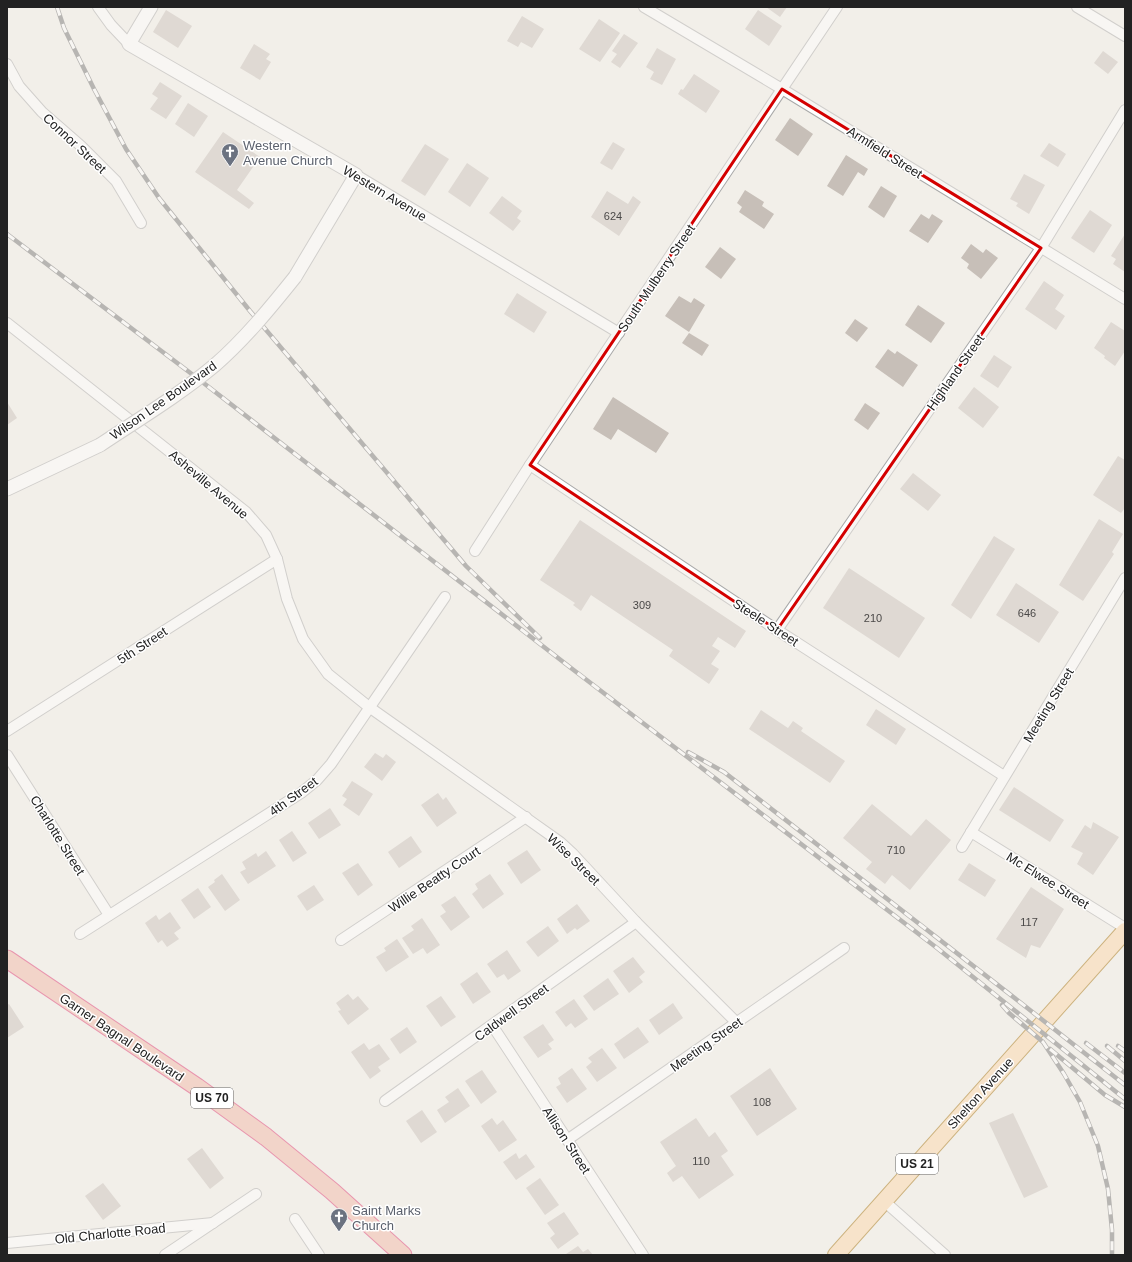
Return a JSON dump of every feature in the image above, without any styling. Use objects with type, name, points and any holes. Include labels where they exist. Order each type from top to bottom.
[{"type":"highway","name":"Garner Bagnal Boulevard","points":[[7,959],[197,1087],[266,1137],[332,1191],[403,1255]]},
{"type":"main road","name":"Shelton Avenue","points":[[836,1255],[1125,930]]},
{"type":"street","name":"Western Avenue","points":[[98,7],[111,25],[129,44],[356,175],[619,333]]},
{"type":"street","points":[[129,44],[151,7]]},
{"type":"street","name":"Armfield Street","points":[[644,7],[782,89],[1125,299]]},
{"type":"street","name":"South Mulberry Street","points":[[475,551],[530,465],[837,7]]},
{"type":"street","points":[[1077,7],[1125,36]]},
{"type":"street","name":"Connor Street","points":[[7,64],[19,86],[42,112],[81,146],[116,181],[141,223]]},
{"type":"street","name":"Highland Street","points":[[777,630],[1041,248],[1125,110]]},
{"type":"street","name":"Wilson Lee Boulevard","points":[[7,489],[100,445],[182,390],[215,365],[235,346],[295,277],[356,175]]},
{"type":"street","name":"Asheville Avenue","points":[[7,323],[246,512],[266,535],[277,559],[287,599],[303,639],[328,674],[369,707]]},
{"type":"street","name":"Steele Street","points":[[530,465],[777,630],[1004,776]]},
{"type":"street","name":"5th Street","points":[[7,731],[277,559]]},
{"type":"street","name":"Meeting Street","points":[[962,847],[1125,578]]},
{"type":"street","name":"4th Street","points":[[80,934],[301,793],[317,780],[331,764],[444,596]]},
{"type":"street","name":"Wise Street","points":[[369,707],[526,817],[569,850],[636,922],[737,1024]]},
{"type":"street","name":"Charlotte Street","points":[[7,755],[109,915]]},
{"type":"street","name":"Willie Beatty Court","points":[[341,940],[526,817]]},
{"type":"street","name":"Mc Elwee Street","points":[[971,832],[1125,930]]},
{"type":"street","name":"Caldwell Street","points":[[384,1101],[636,922]]},
{"type":"street","name":"Meeting Street","points":[[567,1140],[737,1024],[844,948]]},
{"type":"street","name":"Allison Street","points":[[492,1025],[643,1255]]},
{"type":"street","points":[[165,1255],[256,1194]]},
{"type":"street","points":[[884,1201],[945,1255]]},
{"type":"street","points":[[295,1218],[320,1255]]},
{"type":"street","name":"Old Charlotte Road","points":[[7,1243],[213,1223]]},
{"type":"highlighted area","points":[[782,89],[1041,248],[777,630],[530,465]]},
{"type":"building","points":[[766,7],[787,7],[780,17]]},
{"type":"building","points":[[166,10],[192,26],[178,48],[153,32]]},
{"type":"building","points":[[758,10],[782,26],[769,46],[745,29]]},
{"type":"building","points":[[522,16],[544,29],[532,48],[521,42],[518,47],[507,41]]},
{"type":"building","points":[[599,19],[620,33],[600,62],[579,49]]},
{"type":"building","points":[[624,34],[638,43],[620,68],[611,62],[617,54],[612,51]]},
{"type":"building","points":[[254,44],[270,54],[266,59],[271,62],[260,80],[240,68]]},
{"type":"building","points":[[657,48],[676,59],[662,85],[650,79],[654,72],[646,67]]},
{"type":"building","points":[[1103,51],[1118,62],[1108,74],[1094,63]]},
{"type":"building","points":[[694,74],[720,91],[706,113],[678,94],[681,89],[683,90]]},
{"type":"building","points":[[160,82],[182,96],[166,119],[150,109],[158,98],[152,94]]},
{"type":"building","points":[[188,103],[208,116],[194,137],[175,124]]},
{"type":"building","points":[[790,118],[813,134],[798,156],[775,140]]},
{"type":"building","points":[[223,132],[260,157],[237,190],[254,203],[249,209],[195,172]]},
{"type":"building","points":[[613,142],[625,149],[612,170],[600,163]]},
{"type":"building","points":[[1049,143],[1066,154],[1058,167],[1040,156]]},
{"type":"building","points":[[425,144],[449,159],[425,196],[401,181]]},
{"type":"building","points":[[846,155],[868,169],[864,176],[858,172],[843,196],[827,186]]},
{"type":"building","points":[[467,163],[489,178],[470,207],[448,192]]},
{"type":"building","points":[[1024,174],[1045,185],[1029,214],[1016,206],[1018,203],[1010,199]]},
{"type":"building","points":[[881,186],[897,196],[884,218],[868,207]]},
{"type":"building","points":[[745,190],[764,202],[762,206],[774,214],[764,229],[739,212],[742,207],[737,203]]},
{"type":"building","points":[[607,191],[628,204],[633,196],[641,202],[619,236],[591,217]]},
{"type":"building","points":[[502,196],[522,211],[517,218],[521,221],[513,231],[489,213]]},
{"type":"building","points":[[1090,210],[1112,225],[1094,253],[1071,238]]},
{"type":"building","points":[[921,214],[929,219],[932,214],[943,221],[928,243],[909,231]]},
{"type":"building","points":[[1125,234],[1125,272],[1113,264],[1116,259],[1111,256]]},
{"type":"building","points":[[971,244],[983,253],[986,249],[998,258],[981,279],[967,268],[969,264],[961,258]]},
{"type":"building","points":[[720,247],[736,259],[721,279],[705,267]]},
{"type":"building","points":[[1044,281],[1064,295],[1055,309],[1065,316],[1056,330],[1025,309]]},
{"type":"building","points":[[517,293],[547,312],[534,333],[504,314]]},
{"type":"building","points":[[679,296],[691,303],[694,298],[705,305],[689,332],[665,316]]},
{"type":"building","points":[[918,305],[945,323],[931,343],[905,325]]},
{"type":"building","points":[[855,319],[868,328],[857,342],[845,333]]},
{"type":"building","points":[[1111,322],[1125,331],[1125,351],[1115,366],[1094,348]]},
{"type":"building","points":[[689,333],[709,345],[702,356],[682,343]]},
{"type":"building","points":[[888,349],[895,354],[897,351],[918,365],[903,387],[875,367]]},
{"type":"building","points":[[994,355],[1012,367],[998,388],[980,376]]},
{"type":"building","points":[[974,387],[999,407],[983,428],[958,408]]},
{"type":"building","points":[[613,397],[669,433],[656,453],[618,429],[611,440],[593,429]]},
{"type":"building","points":[[7,402],[17,418],[7,425]]},
{"type":"building","points":[[865,403],[880,413],[868,430],[854,420]]},
{"type":"building","points":[[1118,456],[1125,460],[1125,508],[1121,513],[1093,495]]},
{"type":"building","points":[[913,473],[941,495],[928,511],[900,489]]},
{"type":"building","points":[[1099,519],[1123,534],[1112,552],[1114,554],[1083,601],[1059,585]]},
{"type":"building","points":[[580,520],[746,631],[735,648],[718,637],[712,646],[720,651],[711,664],[719,669],[709,684],[669,656],[673,650],[591,595],[581,611],[573,605],[575,603],[540,580]]},
{"type":"building","points":[[994,536],[1015,549],[971,619],[951,605]]},
{"type":"building","points":[[849,568],[925,618],[899,658],[823,608]]},
{"type":"building","points":[[1016,583],[1059,612],[1039,643],[996,615]]},
{"type":"building","points":[[876,709],[906,729],[896,745],[866,725]]},
{"type":"building","points":[[761,710],[788,728],[793,721],[803,728],[801,731],[845,761],[830,783],[749,729]]},
{"type":"building","points":[[375,753],[383,758],[386,754],[396,762],[382,781],[364,767]]},
{"type":"building","points":[[352,781],[373,794],[359,816],[343,805],[347,799],[342,796]]},
{"type":"building","points":[[1014,787],[1064,820],[1050,842],[999,810]]},
{"type":"building","points":[[438,793],[443,800],[446,797],[457,813],[437,827],[421,805]]},
{"type":"building","points":[[872,804],[911,836],[926,819],[951,840],[910,890],[892,875],[885,884],[866,869],[872,862],[843,838]]},
{"type":"building","points":[[330,808],[341,825],[319,839],[308,823]]},
{"type":"building","points":[[1093,822],[1119,837],[1093,875],[1077,864],[1083,853],[1071,847],[1085,825],[1091,829]]},
{"type":"building","points":[[292,831],[307,853],[293,862],[279,840]]},
{"type":"building","points":[[411,836],[422,852],[399,868],[388,852]]},
{"type":"building","points":[[527,850],[541,870],[521,884],[507,863]]},
{"type":"building","points":[[266,851],[276,866],[248,884],[240,872],[246,869],[242,862],[256,853],[258,857]]},
{"type":"building","points":[[358,863],[373,885],[358,896],[342,873]]},
{"type":"building","points":[[969,863],[996,880],[985,897],[958,880]]},
{"type":"building","points":[[222,874],[240,900],[225,911],[208,887]]},
{"type":"building","points":[[490,874],[504,894],[483,909],[472,894],[478,889],[475,884]]},
{"type":"building","points":[[314,885],[324,900],[307,911],[297,896]]},
{"type":"building","points":[[1031,887],[1064,909],[1040,948],[1031,945],[1026,958],[996,939]]},
{"type":"building","points":[[198,888],[211,907],[194,919],[181,900]]},
{"type":"building","points":[[455,896],[470,917],[451,931],[440,916],[446,912],[441,905]]},
{"type":"building","points":[[577,904],[590,921],[577,930],[575,928],[567,934],[557,919]]},
{"type":"building","points":[[170,912],[181,928],[174,933],[179,939],[167,947],[162,940],[158,943],[145,923],[156,915],[159,920]]},
{"type":"building","points":[[422,918],[440,945],[427,954],[423,948],[413,954],[402,938],[414,930],[411,926]]},
{"type":"building","points":[[548,926],[559,941],[538,957],[526,942]]},
{"type":"building","points":[[397,939],[409,957],[386,972],[376,957],[386,951],[384,948]]},
{"type":"building","points":[[507,950],[521,971],[508,980],[504,974],[497,978],[487,964]]},
{"type":"building","points":[[633,957],[645,972],[639,977],[643,982],[629,993],[613,971]]},
{"type":"building","points":[[477,972],[491,992],[473,1004],[460,984]]},
{"type":"building","points":[[608,978],[619,994],[594,1011],[583,996]]},
{"type":"building","points":[[348,994],[353,1000],[358,996],[369,1009],[348,1025],[338,1011],[341,1010],[336,1003]]},
{"type":"building","points":[[441,996],[456,1017],[441,1027],[426,1006]]},
{"type":"building","points":[[574,999],[588,1019],[575,1028],[571,1023],[566,1027],[555,1012]]},
{"type":"building","points":[[673,1003],[683,1018],[659,1035],[649,1020]]},
{"type":"building","points":[[9,1004],[24,1027],[7,1038],[7,1005]]},
{"type":"building","points":[[543,1024],[554,1040],[548,1044],[552,1049],[538,1058],[523,1037]]},
{"type":"building","points":[[407,1027],[417,1042],[400,1054],[390,1039]]},
{"type":"building","points":[[638,1027],[649,1042],[624,1059],[614,1044]]},
{"type":"building","points":[[364,1043],[369,1050],[379,1044],[390,1059],[378,1067],[381,1071],[370,1079],[351,1052]]},
{"type":"building","points":[[602,1048],[617,1068],[597,1082],[586,1067],[592,1062],[588,1058]]},
{"type":"building","points":[[572,1068],[587,1089],[567,1103],[556,1087],[561,1084],[558,1078]]},
{"type":"building","points":[[770,1068],[797,1109],[757,1136],[730,1096]]},
{"type":"building","points":[[482,1070],[497,1092],[481,1104],[465,1081]]},
{"type":"building","points":[[458,1088],[470,1106],[445,1123],[437,1110],[449,1102],[445,1097]]},
{"type":"building","points":[[422,1110],[437,1132],[421,1143],[406,1121]]},
{"type":"building","points":[[1013,1113],[1048,1187],[1024,1198],[989,1123]]},
{"type":"building","points":[[492,1118],[497,1125],[503,1120],[517,1140],[499,1152],[481,1126]]},
{"type":"building","points":[[696,1118],[709,1137],[715,1132],[728,1151],[721,1156],[734,1175],[699,1199],[682,1176],[673,1182],[667,1173],[676,1166],[660,1142]]},
{"type":"building","points":[[202,1148],[224,1178],[210,1189],[187,1159]]},
{"type":"building","points":[[516,1153],[519,1159],[526,1154],[535,1167],[516,1180],[503,1162]]},
{"type":"building","points":[[540,1178],[559,1205],[545,1215],[526,1188]]},
{"type":"building","points":[[103,1183],[121,1206],[103,1220],[85,1196]]},
{"type":"building","points":[[564,1212],[579,1234],[558,1249],[550,1238],[555,1234],[547,1223]]},
{"type":"building","points":[[578,1246],[583,1252],[588,1249],[593,1255],[566,1254]]},
{"type":"railway","points":[[57,7],[64,28],[126,149],[159,198],[250,311],[466,566],[540,638]]},
{"type":"railway","points":[[7,234],[201,381],[571,668],[937,948],[1125,1099]]},
{"type":"railway","points":[[688,752],[724,772],[1125,1085]]},
{"type":"railway","points":[[1002,1005],[1009,1013],[1043,1042],[1080,1102],[1098,1146],[1108,1189],[1112,1230],[1112,1255]]},
{"type":"railway","points":[[1086,1043],[1125,1073]]},
{"type":"railway","points":[[1107,1046],[1125,1061]]},
{"type":"railway","points":[[1118,1046],[1125,1051]]},
{"type":"railway","points":[[1050,1049],[1105,1095],[1125,1107]]},
{"type":"place","name":"Western Avenue Church","points":[[230,167]]},
{"type":"place","name":"Saint Marks Church","points":[[339,1232]]}]
